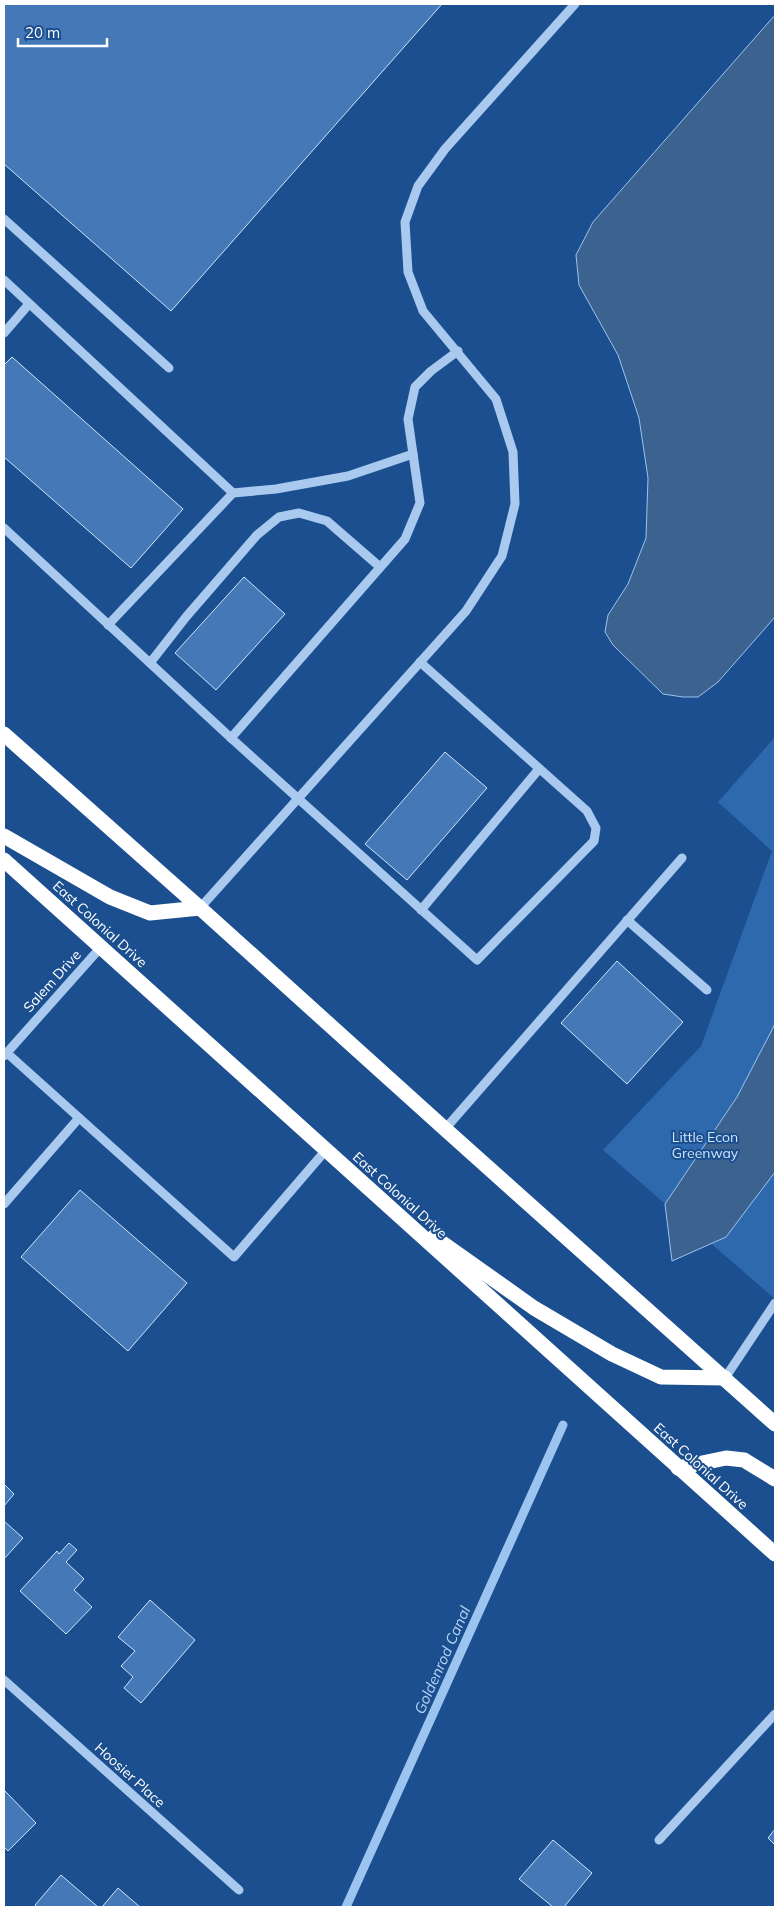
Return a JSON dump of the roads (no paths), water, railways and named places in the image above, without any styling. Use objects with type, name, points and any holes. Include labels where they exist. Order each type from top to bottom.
[{"type":"highway","points":[[4,734],[775,1424]]},
{"type":"highway","points":[[4,836],[110,897],[150,913],[200,908]]},
{"type":"highway","name":"East Colonial Drive","points":[[4,860],[775,1554]]},
{"type":"highway","points":[[378,1197],[534,1308],[612,1354],[661,1377],[725,1378]]},
{"type":"highway","points":[[678,1468],[726,1458],[744,1460],[775,1479]]},
{"type":"street","points":[[200,908],[466,611],[502,556],[515,504],[514,452],[496,400],[423,311],[408,272],[406,222],[418,186],[445,149],[575,4]]},
{"type":"street","points":[[4,219],[169,368]]},
{"type":"street","points":[[4,280],[233,493]]},
{"type":"street","points":[[4,333],[29,304]]},
{"type":"street","points":[[231,738],[405,539],[420,503],[408,419],[415,387],[431,371],[458,352]]},
{"type":"street","points":[[108,626],[233,493],[276,489],[348,476],[413,454]]},
{"type":"street","points":[[150,663],[186,617],[257,535],[279,517],[299,513],[327,521],[380,567]]},
{"type":"street","points":[[4,528],[108,626],[477,960],[594,841],[596,828],[587,812],[420,662]]},
{"type":"street","points":[[421,910],[539,769]]},
{"type":"street","points":[[445,1129],[682,858]]},
{"type":"street","points":[[627,920],[707,990]]},
{"type":"street","name":"Salem Drive","points":[[5,1055],[101,947]]},
{"type":"street","points":[[5,1055],[79,1118],[234,1258],[326,1150]]},
{"type":"street","points":[[4,1204],[79,1118]]},
{"type":"street","points":[[725,1378],[775,1303]]},
{"type":"street","name":"Hoosier Place","points":[[4,1680],[239,1890]]},
{"type":"street","points":[[659,1840],[775,1714]]},
{"type":"waterway","name":"Goldenrod Canal","points":[[346,1907],[563,1425]]},
{"type":"park label","name":"Little Econ Greenway","points":[[705,1146]]}]
